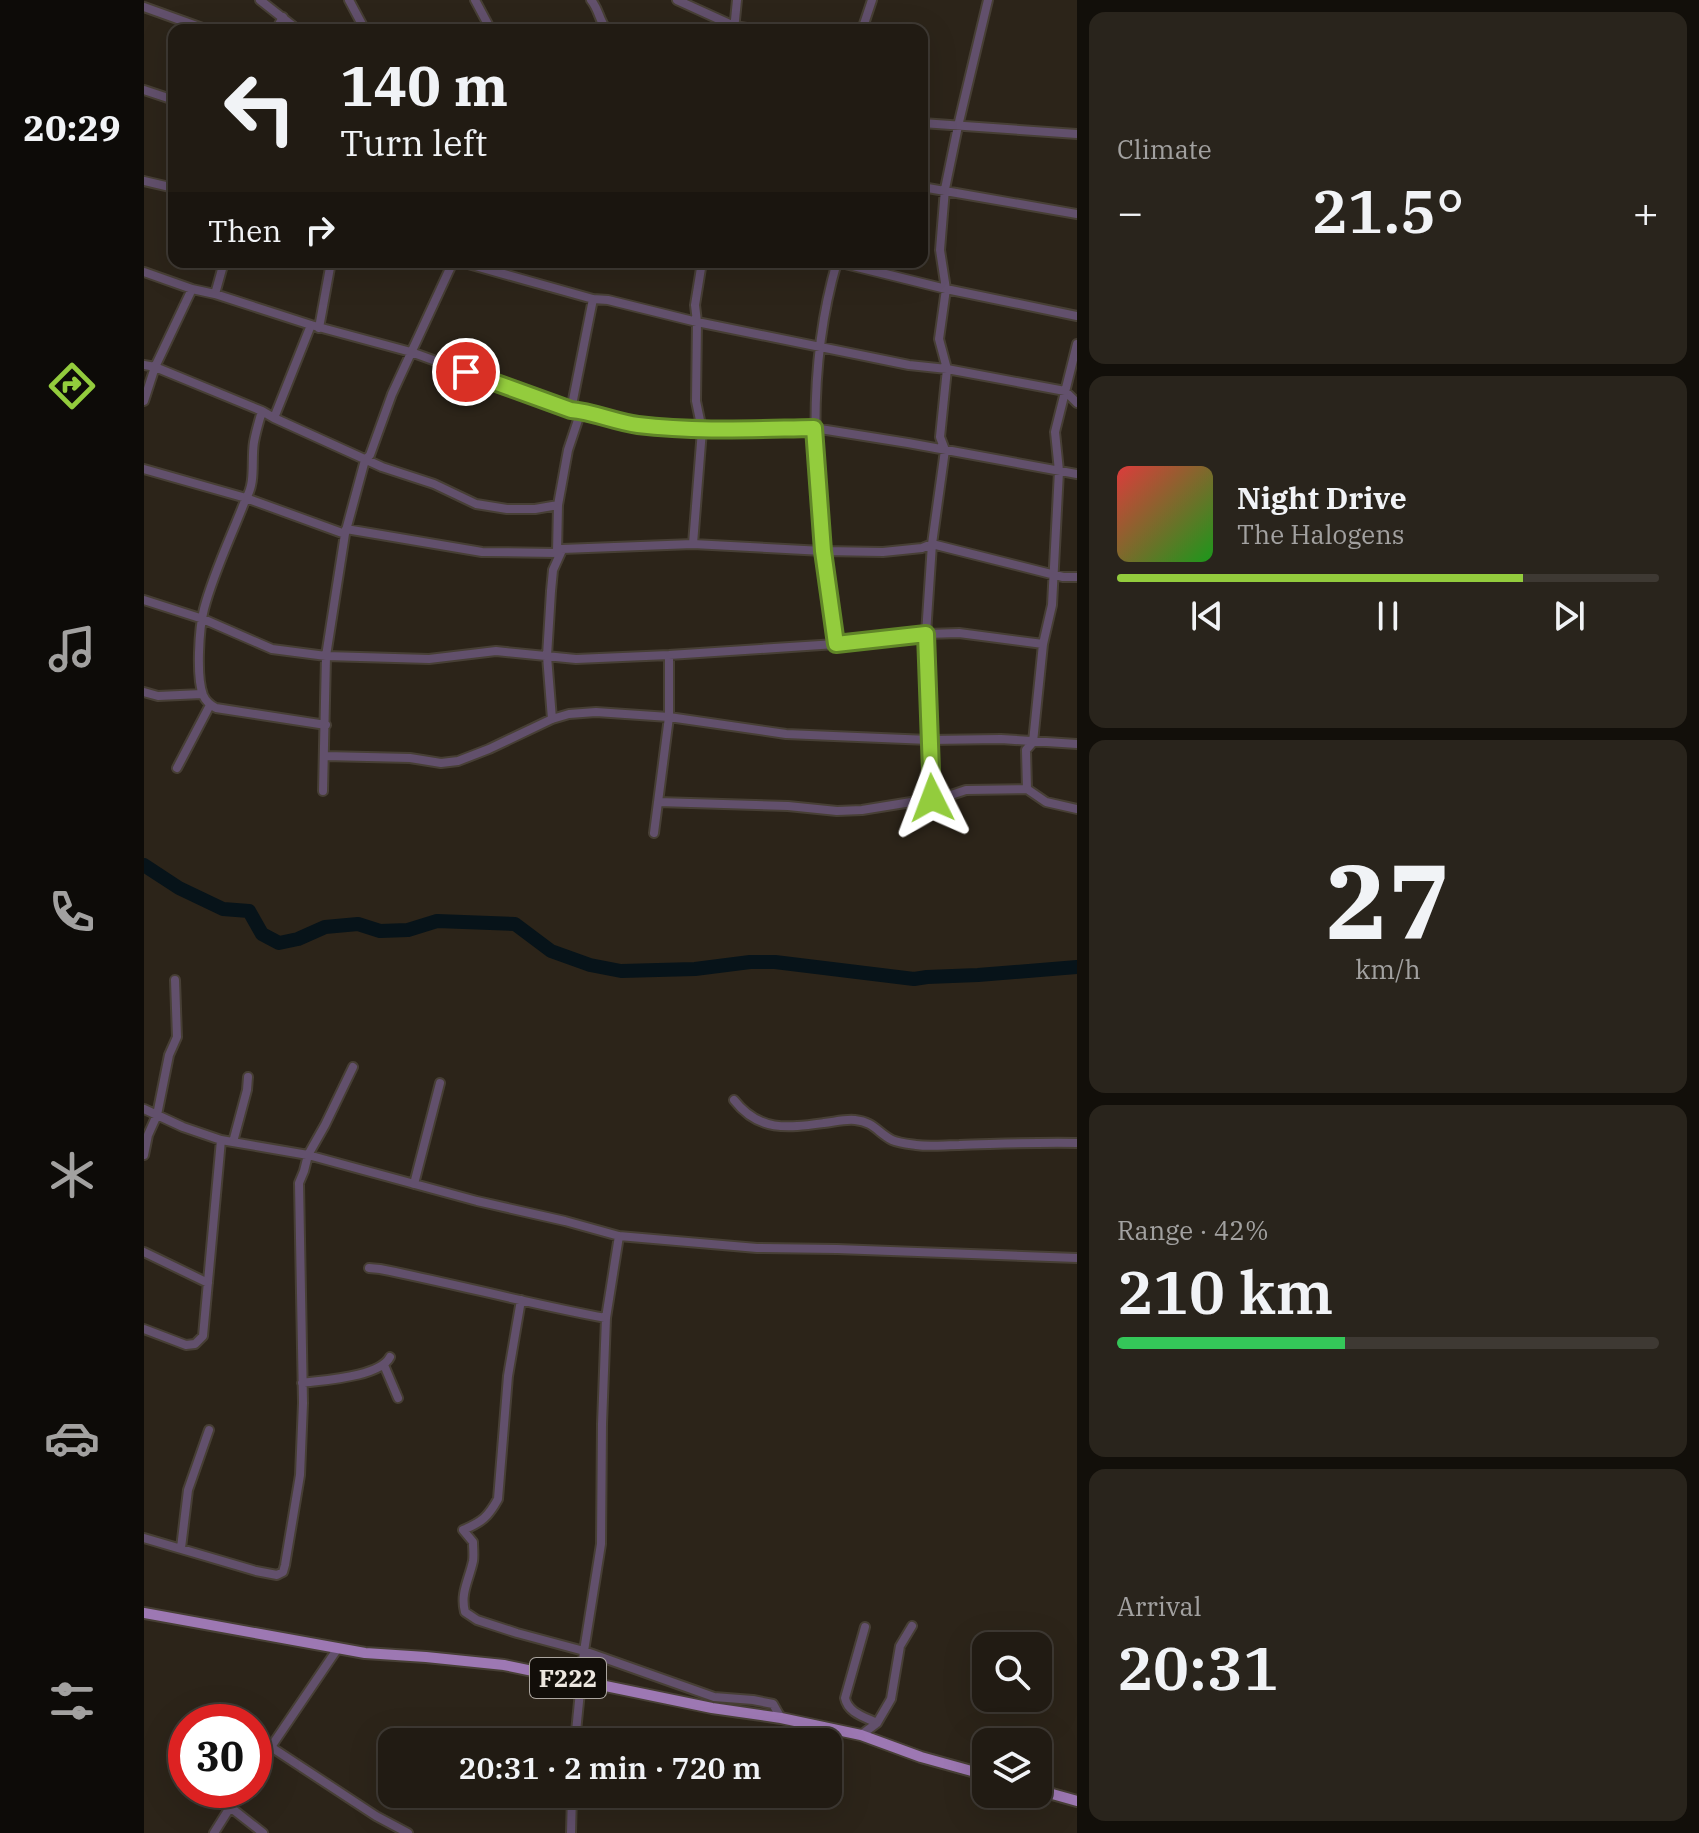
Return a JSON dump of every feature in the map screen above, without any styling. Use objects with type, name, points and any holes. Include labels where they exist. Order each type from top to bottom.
[{"type":"main road","name":"F222","points":[[144,1613],[365,1653],[504,1665],[713,1702],[861,1735],[972,1771]]},
{"type":"main road","points":[[1052,1794],[1077,1801]]},
{"type":"street","points":[[260,0],[291,24]]},
{"type":"street","points":[[349,0],[362,24]]},
{"type":"street","points":[[475,0],[488,24]]},
{"type":"street","points":[[677,0],[726,24]]},
{"type":"street","points":[[734,24],[737,0]]},
{"type":"street","points":[[865,24],[872,0]]},
{"type":"street","points":[[932,798],[926,634],[932,544],[945,450],[940,437],[947,369],[939,339],[946,289],[940,250],[945,189],[988,0]]},
{"type":"street","points":[[595,1],[601,24]]},
{"type":"street","points":[[144,7],[191,24]]},
{"type":"street","points":[[279,24],[283,17]]},
{"type":"street","points":[[144,90],[168,98]]},
{"type":"street","points":[[928,124],[1077,134]]},
{"type":"street","points":[[144,181],[168,187]]},
{"type":"street","points":[[928,188],[1077,214]]},
{"type":"street","points":[[215,294],[222,268]]},
{"type":"street","points":[[274,418],[315,327],[330,268]]},
{"type":"street","points":[[323,791],[326,656],[345,532],[365,460],[370,455],[392,394],[450,268]]},
{"type":"street","points":[[482,268],[593,299],[697,322],[909,365],[1065,391],[1077,403]]},
{"type":"street","points":[[693,544],[702,430],[696,401],[695,305],[701,268]]},
{"type":"street","points":[[835,268],[819,346],[814,428],[823,551],[836,644]]},
{"type":"street","points":[[861,268],[1077,316]]},
{"type":"street","points":[[144,272],[315,327],[411,352],[571,410],[636,425],[702,430],[814,428],[1077,474]]},
{"type":"street","points":[[144,401],[155,367],[192,289]]},
{"type":"street","points":[[571,410],[593,299]]},
{"type":"street","points":[[1027,789],[1026,750],[1033,742],[1043,644],[1052,605],[1059,471],[1055,432],[1077,344]]},
{"type":"street","points":[[144,365],[262,411],[365,460],[434,484],[476,504],[507,509],[558,505]]},
{"type":"street","points":[[262,411],[254,443],[250,492],[204,610],[199,660],[202,694],[216,708],[326,725]]},
{"type":"street","points":[[552,719],[547,656],[553,570],[560,551],[558,505],[568,450],[581,411]]},
{"type":"street","points":[[144,469],[246,498],[345,532],[482,552],[693,544],[883,552],[932,544],[1052,575],[1077,577]]},
{"type":"street","points":[[545,552],[553,570]]},
{"type":"street","points":[[144,600],[203,619],[272,649],[326,656],[429,659],[496,651],[576,659],[836,644],[959,633],[1043,644]]},
{"type":"street","points":[[654,833],[669,717],[669,655]]},
{"type":"street","points":[[144,692],[158,696],[202,694]]},
{"type":"street","points":[[177,768],[210,705]]},
{"type":"street","points":[[325,756],[410,758],[441,763],[458,761],[552,719],[596,712],[669,717],[786,734],[1077,744]]},
{"type":"street","points":[[658,802],[788,806],[837,811],[862,810],[966,790],[1027,789],[1046,802],[1077,809]]},
{"type":"street","points":[[144,1155],[157,1115],[169,1055],[177,1037],[175,980]]},
{"type":"street","points":[[144,1538],[256,1571],[277,1575],[283,1572],[300,1475],[302,1284],[299,1183],[308,1155],[353,1067]]},
{"type":"street","points":[[233,1142],[248,1077]]},
{"type":"street","points":[[414,1184],[440,1083]]},
{"type":"street","points":[[734,1100],[746,1114],[766,1125],[859,1120],[871,1123],[891,1139],[915,1145],[1077,1143]]},
{"type":"street","points":[[144,1109],[221,1140],[308,1155],[619,1236],[757,1248],[1077,1258]]},
{"type":"street","points":[[144,1329],[191,1346],[203,1336],[221,1140]]},
{"type":"street","points":[[577,1728],[584,1651],[601,1544],[606,1318],[619,1236]]},
{"type":"street","points":[[144,1252],[208,1283]]},
{"type":"street","points":[[369,1268],[606,1318]]},
{"type":"street","points":[[521,1300],[508,1376],[498,1499],[481,1522],[463,1530],[473,1542],[473,1558],[463,1591],[465,1612],[477,1620],[584,1651],[713,1702]]},
{"type":"street","points":[[302,1383],[344,1378],[387,1361],[398,1398]]},
{"type":"street","points":[[181,1548],[188,1490],[209,1430]]},
{"type":"street","points":[[861,1735],[877,1723],[891,1699],[900,1646],[912,1626]]},
{"type":"street","points":[[865,1627],[845,1698],[852,1710],[877,1723]]},
{"type":"street","points":[[272,1746],[338,1648]]},
{"type":"street","points":[[272,1748],[376,1816],[408,1833]]},
{"type":"street","points":[[214,1833],[229,1808]]},
{"type":"street","points":[[231,1808],[263,1833]]},
{"type":"street","points":[[571,1833],[572,1808]]},
{"type":"waterway","points":[[144,865],[179,888],[223,909],[249,911],[262,934],[279,943],[298,939],[325,927],[358,924],[380,931],[408,930],[437,921],[515,924],[551,951],[590,965],[621,971],[775,962],[914,979],[1077,967]]},
{"type":"route","points":[[466,372],[571,410],[636,425],[702,430],[814,428],[823,551],[836,644],[926,634],[932,798]]}]
